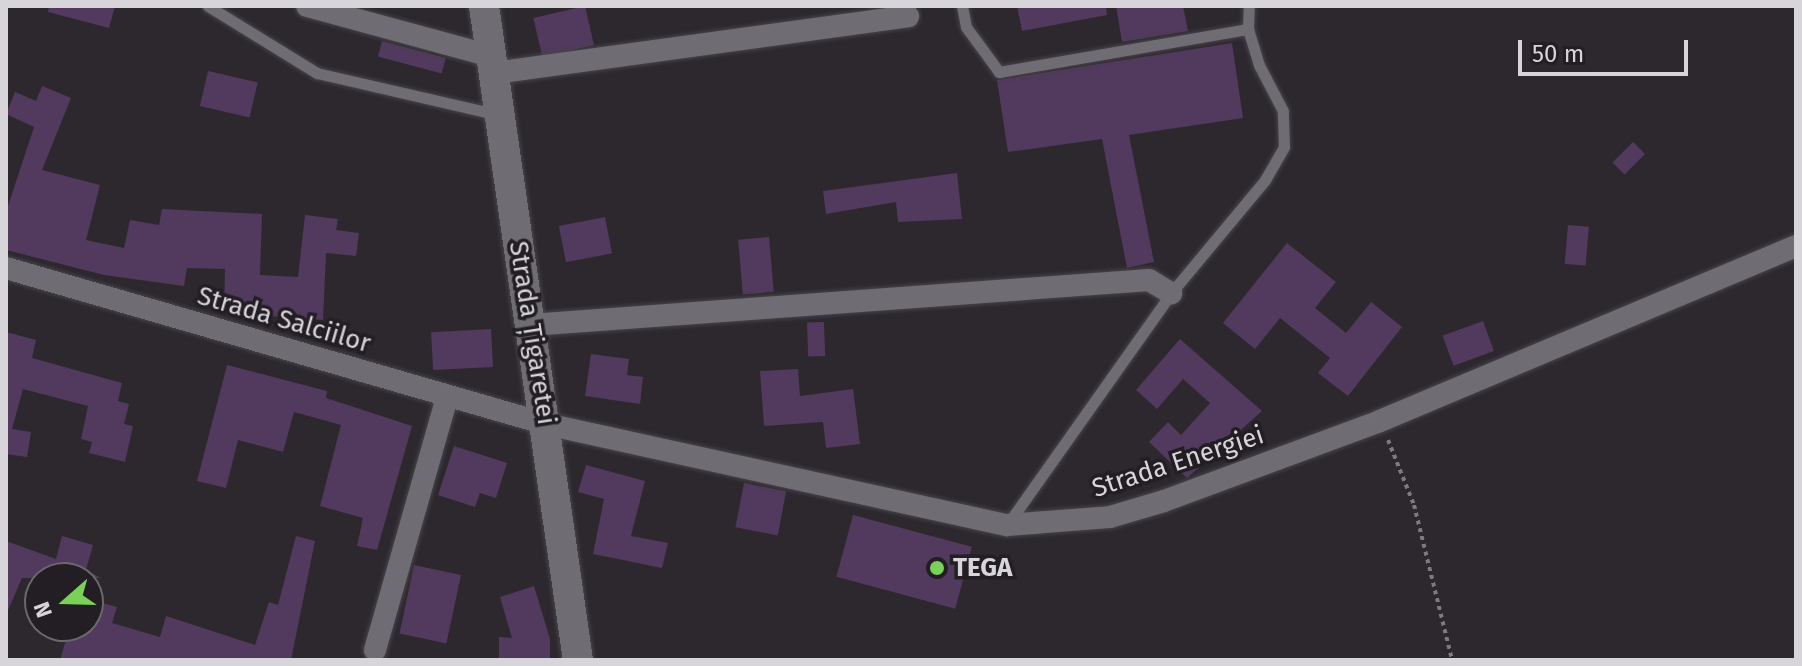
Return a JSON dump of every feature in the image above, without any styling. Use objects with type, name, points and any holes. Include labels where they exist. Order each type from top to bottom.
[{"type":"main road","name":"Strada Țigaretei","points":[[484,6],[578,660]]},
{"type":"street","points":[[307,6],[492,65],[908,16]]},
{"type":"street","name":"Strada Energiei","points":[[546,424],[1007,525],[1110,517],[1380,421],[1796,246]]},
{"type":"street","name":"Strada Salciilor","points":[[6,268],[447,398],[546,424]]},
{"type":"street","points":[[530,325],[1149,280],[1171,293]]},
{"type":"street","points":[[375,650],[447,398]]},
{"type":"lane","points":[[208,6],[317,73],[500,115]]},
{"type":"lane","points":[[962,6],[966,27],[999,72],[1248,29]]},
{"type":"lane","points":[[1007,525],[1171,293],[1265,180],[1284,147],[1283,111],[1248,29],[1249,6]]},
{"type":"path","points":[[1380,421],[1414,505],[1452,660]]},
{"type":"building","points":[[49,6],[115,6],[109,28],[48,12]]},
{"type":"building","points":[[585,6],[594,45],[542,57],[533,18]]},
{"type":"building","points":[[1017,6],[1106,6],[1107,15],[1022,31]]},
{"type":"building","points":[[1116,6],[1183,6],[1188,31],[1122,42]]},
{"type":"building","points":[[382,41],[446,58],[442,74],[378,56]]},
{"type":"building","points":[[1232,43],[1243,118],[1129,135],[1154,262],[1127,268],[1102,139],[1008,152],[997,80]]},
{"type":"building","points":[[208,71],[258,82],[250,118],[200,106]]},
{"type":"building","points":[[42,86],[71,98],[42,170],[100,185],[86,240],[124,248],[130,220],[159,225],[162,209],[262,214],[260,275],[298,277],[305,215],[338,219],[336,230],[359,233],[356,256],[326,253],[323,320],[224,313],[225,269],[187,268],[184,286],[104,275],[6,250],[6,212],[34,127],[6,114],[15,92],[36,101]]},
{"type":"building","points":[[1633,142],[1645,154],[1625,175],[1612,163]]},
{"type":"building","points":[[957,173],[962,219],[898,222],[896,202],[826,214],[823,191]]},
{"type":"building","points":[[605,217],[612,253],[566,262],[559,226]]},
{"type":"building","points":[[1568,225],[1589,227],[1586,266],[1565,264]]},
{"type":"building","points":[[769,237],[774,292],[743,294],[738,240]]},
{"type":"building","points":[[1287,243],[1336,282],[1315,308],[1346,333],[1371,302],[1402,327],[1348,396],[1318,373],[1330,358],[1280,318],[1255,349],[1223,323]]},
{"type":"building","points":[[1483,321],[1494,351],[1454,366],[1443,336]]},
{"type":"building","points":[[824,322],[825,356],[808,357],[807,323]]},
{"type":"building","points":[[491,329],[493,367],[433,370],[431,332]]},
{"type":"building","points":[[6,332],[36,340],[32,358],[122,383],[118,401],[129,404],[124,424],[133,426],[125,462],[89,453],[92,442],[81,439],[88,406],[23,389],[12,429],[31,432],[27,457],[6,454]]},
{"type":"building","points":[[1180,339],[1262,411],[1187,478],[1149,442],[1168,422],[1181,435],[1210,403],[1183,379],[1157,409],[1136,390]]},
{"type":"building","points":[[591,354],[629,359],[627,375],[643,377],[640,404],[585,396]]},
{"type":"building","points":[[227,365],[327,391],[326,398],[412,426],[377,550],[357,546],[363,518],[320,506],[341,425],[294,412],[283,452],[238,440],[226,488],[197,481]]},
{"type":"building","points":[[798,369],[800,396],[853,389],[860,444],[826,448],[823,422],[764,426],[760,371]]},
{"type":"building","points":[[454,446],[507,463],[496,498],[480,493],[475,507],[438,495]]},
{"type":"building","points":[[586,465],[645,481],[631,536],[668,543],[662,568],[593,554],[604,499],[578,492]]},
{"type":"building","points":[[744,483],[786,491],[778,535],[735,527]]},
{"type":"building","points":[[853,515],[972,547],[955,609],[836,577]]},
{"type":"building","points":[[62,536],[93,545],[88,562],[24,562],[24,578],[6,615],[6,541],[56,559]]},
{"type":"building","points":[[296,536],[315,541],[291,660],[60,660],[65,642],[104,642],[104,603],[117,607],[112,623],[160,637],[166,616],[255,645],[269,602],[278,605]]},
{"type":"building","points":[[414,565],[461,575],[446,643],[399,633]]},
{"type":"building","points":[[534,586],[550,639],[550,660],[499,660],[499,637],[512,638],[500,597]]},
{"type":"place","name":"TEGA","points":[[937,568]]}]
